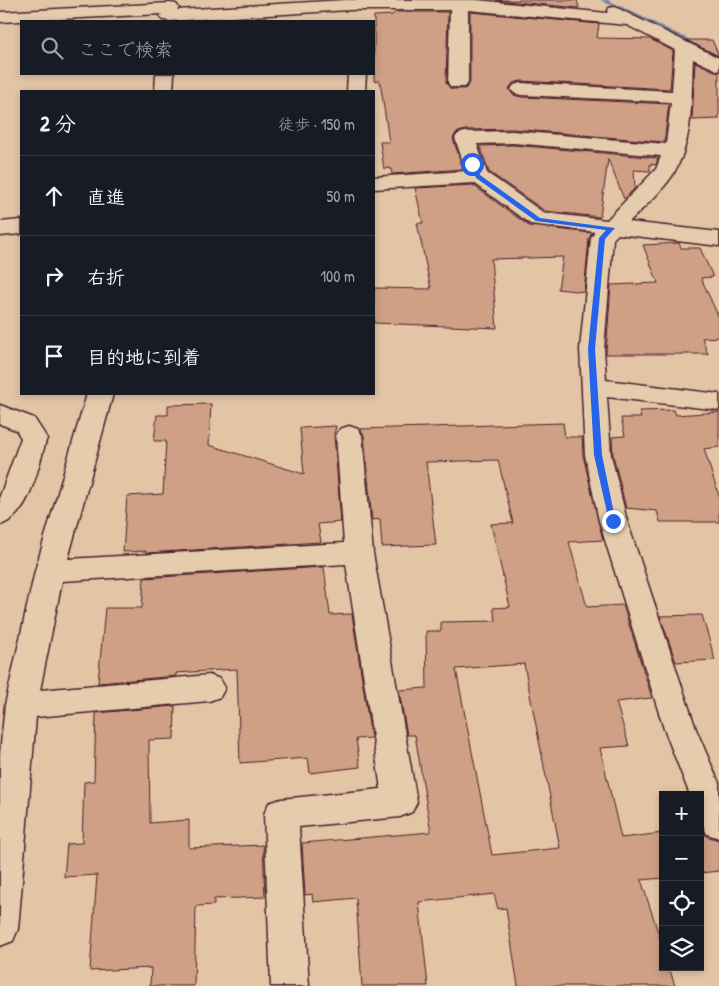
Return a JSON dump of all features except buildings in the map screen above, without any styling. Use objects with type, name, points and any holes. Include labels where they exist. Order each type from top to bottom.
[{"type":"street","points":[[591,0],[719,65]]},
{"type":"street","points":[[0,17],[170,11],[360,13],[459,5],[630,20]]},
{"type":"street","points":[[458,82],[459,5]]},
{"type":"street","points":[[684,47],[679,126],[674,151],[664,171],[602,238],[592,349],[598,455],[613,521],[680,729],[719,822]]},
{"type":"street","points":[[164,90],[165,75]]},
{"type":"street","points":[[356,90],[357,75]]},
{"type":"street","points":[[521,89],[681,97]]},
{"type":"street","points":[[674,151],[463,133],[478,176],[538,219],[719,239]]},
{"type":"street","points":[[375,183],[478,176]]},
{"type":"street","points":[[0,229],[20,227]]},
{"type":"street","points":[[594,387],[719,402]]},
{"type":"street","points":[[0,929],[21,705],[50,571],[100,395]]},
{"type":"street","points":[[0,414],[25,424],[34,438],[13,499],[0,515]]},
{"type":"street","points":[[290,986],[281,814],[400,802],[359,553],[348,435]]},
{"type":"street","points":[[50,571],[359,553]]},
{"type":"street","points":[[21,705],[210,688]]},
{"type":"waterway","points":[[603,0],[719,57]]},
{"type":"route","points":[[472,164],[478,176],[538,219],[611,228],[602,238],[592,349],[598,455],[613,521]]}]
